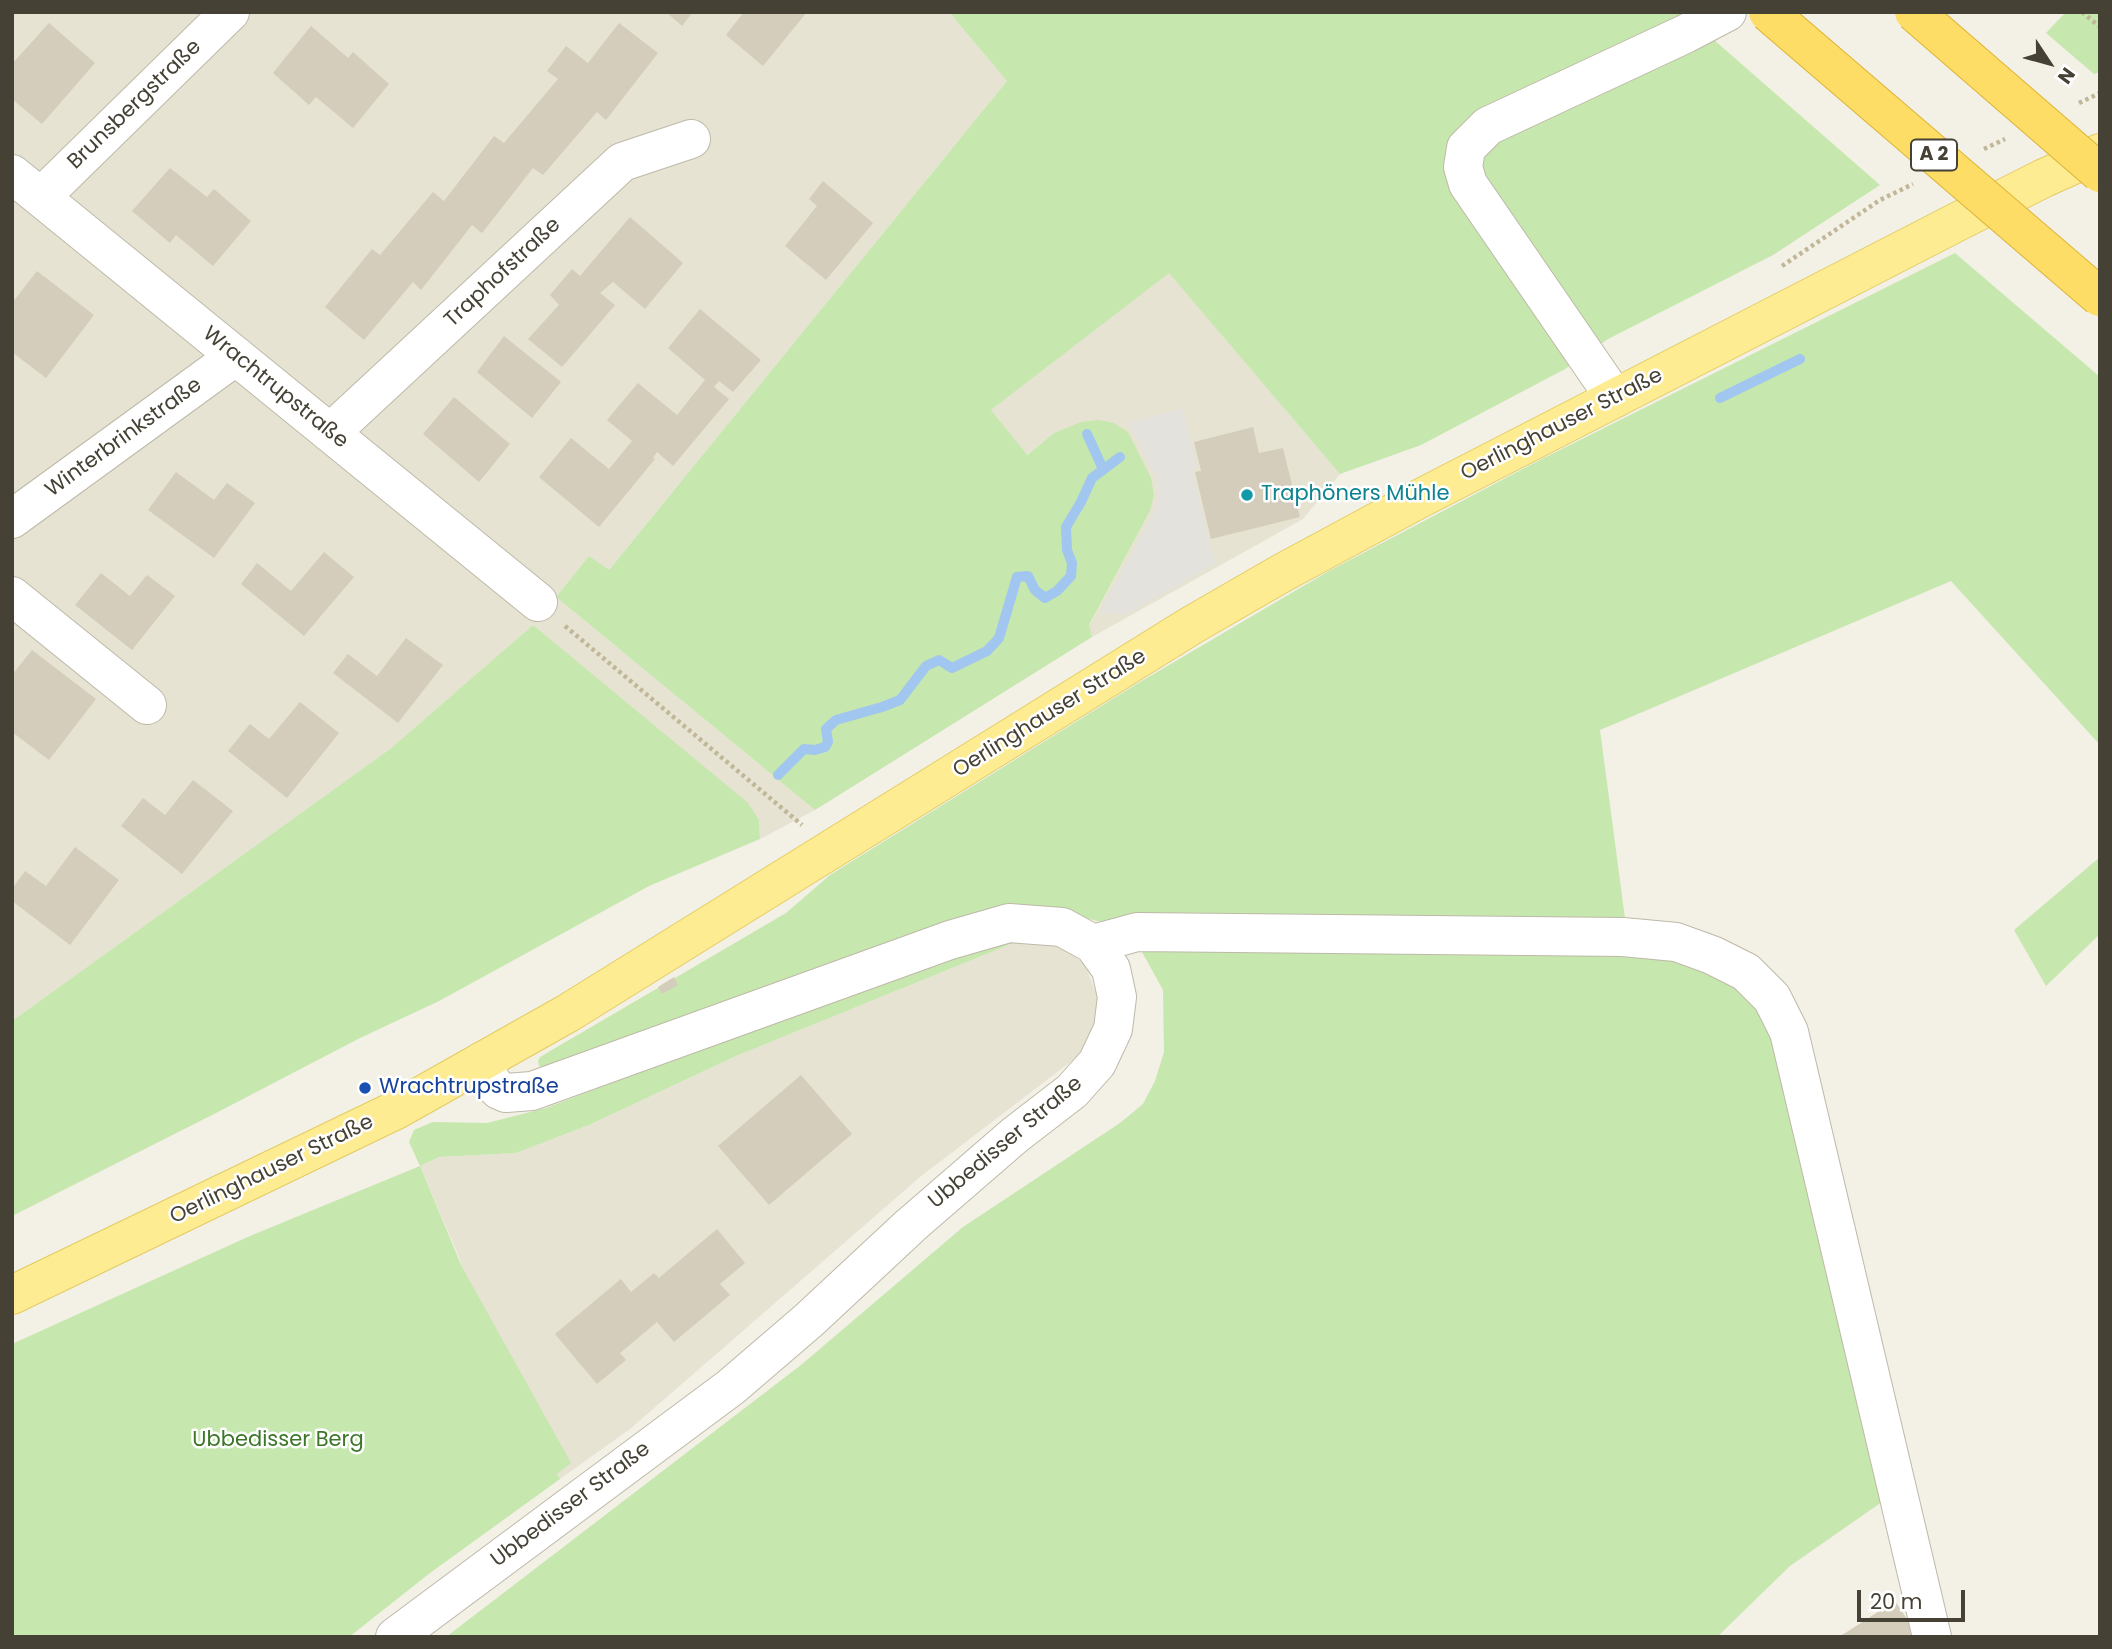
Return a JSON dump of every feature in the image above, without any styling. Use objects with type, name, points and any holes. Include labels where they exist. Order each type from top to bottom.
[{"type":"highway","name":"A 2","points":[[1768,12],[2100,297]]},
{"type":"highway","points":[[1914,12],[2100,173]]},
{"type":"main road","name":"Oerlinghauser Straße","points":[[12,1295],[396,1110],[568,1013],[1192,625],[1282,573],[1419,499],[1959,221],[2100,153]]},
{"type":"street","name":"Brunsbergstraße","points":[[26,185],[230,12]]},
{"type":"street","points":[[1615,398],[1468,184],[1463,167],[1466,148],[1488,126],[1727,12]]},
{"type":"street","name":"Traphofstraße","points":[[330,433],[622,162],[691,139]]},
{"type":"street","name":"Wrachtrupstraße","points":[[26,185],[538,602]]},
{"type":"street","name":"Winterbrinkstraße","points":[[12,519],[236,356]]},
{"type":"street","points":[[12,596],[146,705]]},
{"type":"street","name":"Ubbedisser Straße","points":[[395,1637],[731,1387],[809,1320],[911,1225],[1015,1135],[1072,1091],[1097,1063],[1113,1029],[1117,997],[1111,969],[1093,944],[1062,927],[1009,923],[950,940],[532,1091],[506,1093],[499,1090],[481,1062]]},
{"type":"street","points":[[1093,944],[1137,932],[1623,937],[1676,942],[1712,955],[1746,972],[1772,998],[1789,1032],[1933,1637]]},
{"type":"path","points":[[2082,12],[2100,27]]},
{"type":"path","points":[[2075,105],[2100,93]]},
{"type":"path","points":[[1978,152],[2014,135]]},
{"type":"path","points":[[1773,271],[1880,200],[1917,182]]},
{"type":"path","points":[[538,602],[806,828]]},
{"type":"shaded area","points":[[12,12],[949,12],[1007,81],[608,571],[589,556],[556,597],[815,810],[760,839],[759,820],[533,625],[390,749],[12,1021]]},
{"type":"shaded area","points":[[1169,272],[1340,474],[1303,519],[1092,637],[1089,626],[1150,511],[1054,433],[1026,455],[991,410]]},
{"type":"shaded area","points":[[1182,408],[1197,467],[1191,470],[1215,564],[1124,615],[1100,612],[1154,513],[1158,499],[1158,480],[1129,423]]},
{"type":"shaded area","points":[[1033,935],[1064,945],[1086,967],[1099,1001],[1097,1031],[1077,1057],[920,1177],[630,1429],[560,1479],[483,1344],[459,1257],[420,1166],[439,1157],[516,1153],[589,1125],[736,1056]]},
{"type":"green space","points":[[949,12],[1682,12],[1880,185],[1773,255],[1608,339],[1565,369],[1421,445],[1340,474],[1169,273],[991,410],[1027,455],[1054,433],[1081,422],[1099,420],[1114,423],[1128,432],[1151,478],[1154,495],[1150,511],[1089,625],[1092,637],[815,810],[556,597],[589,556],[609,570],[1007,81]]},
{"type":"green space","points":[[2066,12],[2100,12],[2100,72],[2094,74],[2046,33]]},
{"type":"green space","points":[[1955,253],[2100,377],[2100,745],[1951,581],[1600,730],[1626,926],[1124,924],[1065,913],[546,1069],[539,1066],[540,1057],[786,913],[830,875],[1135,685],[1329,571],[1538,461]]},
{"type":"green space","points":[[533,625],[748,803],[759,820],[760,839],[649,886],[439,1001],[360,1038],[12,1216],[12,1021],[390,749]]},
{"type":"green space","points":[[2100,857],[2100,934],[2046,986],[2014,930]]},
{"type":"green space","points":[[1033,935],[736,1056],[589,1125],[516,1153],[439,1157],[420,1166],[409,1142],[414,1130],[433,1122],[487,1123],[546,1108],[939,958]]},
{"type":"green space","points":[[1136,941],[1569,944],[1716,966],[1768,1012],[1889,1497],[1790,1566],[1717,1637],[446,1637],[801,1365],[963,1227],[1120,1123],[1143,1104],[1155,1081],[1164,1052],[1163,990]]},
{"type":"green space","name":"Ubbedisser Berg","points":[[420,1166],[462,1267],[571,1463],[557,1474],[560,1479],[430,1573],[349,1637],[12,1637],[12,1344],[250,1236]]},
{"type":"building","points":[[666,12],[693,12],[682,26]]},
{"type":"building","points":[[744,12],[807,12],[763,66],[726,35]]},
{"type":"building","points":[[49,23],[95,63],[42,124],[12,99],[12,64]]},
{"type":"building","points":[[619,23],[658,53],[606,120],[597,112],[543,175],[533,168],[482,233],[472,225],[421,290],[413,282],[364,340],[325,307],[372,249],[380,255],[433,192],[444,201],[494,136],[504,143],[558,79],[547,71],[566,46],[588,63]]},
{"type":"building","points":[[311,26],[348,58],[353,52],[389,84],[353,128],[316,97],[309,105],[273,73]]},
{"type":"building","points":[[170,168],[207,197],[214,189],[251,221],[213,266],[176,235],[170,243],[132,211]]},
{"type":"building","points":[[823,181],[873,223],[826,280],[785,246],[817,206],[809,199]]},
{"type":"building","points":[[630,217],[683,263],[645,309],[613,282],[600,293],[615,305],[562,367],[528,339],[559,305],[550,295],[572,269],[580,276]]},
{"type":"building","points":[[37,271],[94,315],[46,378],[12,352],[12,303]]},
{"type":"building","points":[[700,309],[761,360],[733,392],[719,381],[714,387],[729,399],[673,466],[657,452],[653,458],[655,459],[599,527],[539,477],[571,438],[609,469],[632,441],[607,420],[638,383],[677,415],[705,380],[668,348]]},
{"type":"building","points":[[504,336],[561,382],[532,418],[477,372]]},
{"type":"building","points":[[454,397],[510,444],[479,482],[423,434]]},
{"type":"building","name":"Traphöners Mühle","points":[[1253,427],[1259,453],[1283,448],[1300,517],[1211,539],[1195,472],[1201,471],[1194,442]]},
{"type":"building","points":[[176,472],[214,500],[227,483],[255,503],[214,558],[148,510]]},
{"type":"building","points":[[324,552],[354,577],[304,636],[241,584],[257,563],[291,591]]},
{"type":"building","points":[[101,573],[130,596],[147,575],[175,596],[132,650],[75,605]]},
{"type":"building","points":[[406,638],[443,665],[398,723],[333,673],[348,654],[377,676]]},
{"type":"building","points":[[32,650],[96,699],[49,760],[12,732],[12,675]]},
{"type":"building","points":[[300,702],[339,733],[287,798],[228,751],[250,724],[269,739]]},
{"type":"building","points":[[193,780],[233,811],[182,874],[121,826],[143,798],[165,815]]},
{"type":"building","points":[[75,847],[119,880],[70,945],[12,901],[12,889],[25,871],[46,886]]},
{"type":"building","points":[[674,977],[678,985],[662,994],[658,987]]},
{"type":"building","points":[[801,1075],[852,1134],[769,1205],[718,1146]]},
{"type":"building","points":[[717,1229],[745,1263],[720,1284],[730,1295],[674,1342],[657,1322],[620,1353],[626,1360],[597,1384],[555,1334],[621,1279],[631,1292],[654,1273],[659,1278]]},
{"type":"building","points":[[1895,1601],[1919,1637],[1839,1637]]},
{"type":"waterway","points":[[1720,398],[1800,359]]},
{"type":"waterway","points":[[1087,434],[1103,469]]},
{"type":"waterway","points":[[778,775],[804,749],[825,747],[828,742],[826,729],[836,720],[900,700],[926,666],[939,660],[952,668],[987,651],[999,638],[1017,577],[1028,576],[1035,590],[1045,598],[1057,591],[1071,576],[1072,563],[1067,550],[1066,527],[1092,478],[1120,457]]},
{"type":"place","name":"Traphöners Mühle","points":[[1247,495]]},
{"type":"place","name":"Wrachtrupstraße","points":[[365,1088]]}]
